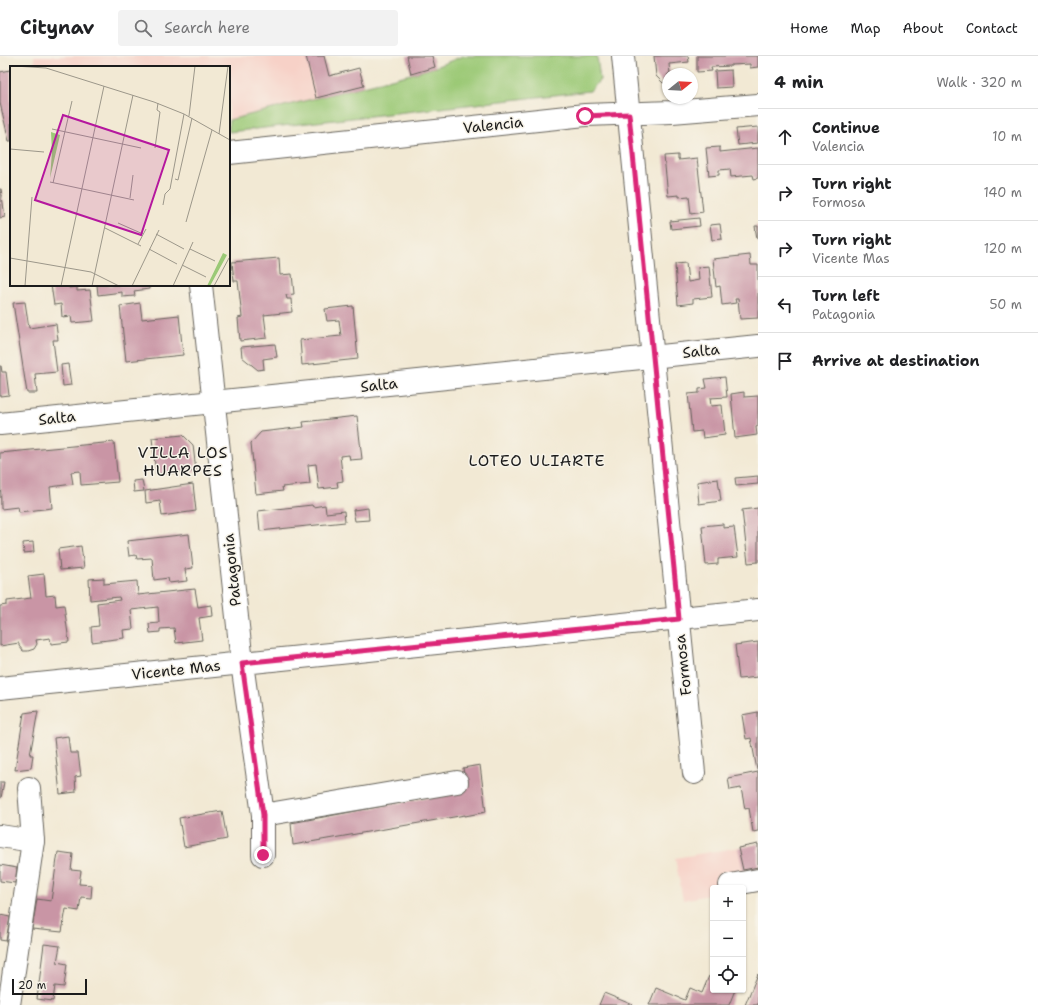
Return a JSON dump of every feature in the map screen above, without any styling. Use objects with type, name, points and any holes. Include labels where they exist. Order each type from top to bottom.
[{"type":"street","name":"Formosa","points":[[623,56],[694,773]]},
{"type":"street","name":"Valencia","points":[[230,153],[585,116],[672,112],[758,105]]},
{"type":"street","name":"Patagonia","points":[[201,286],[242,663],[263,815],[263,855]]},
{"type":"street","name":"Salta","points":[[0,424],[758,346]]},
{"type":"street","name":"Vicente Mas","points":[[0,688],[758,610]]},
{"type":"street","points":[[263,815],[458,782]]},
{"type":"street","points":[[9,1005],[33,841],[29,788]]},
{"type":"street","points":[[0,836],[33,841]]},
{"type":"street","points":[[730,885],[758,880]]},
{"type":"shaded area","points":[[34,56],[306,56],[316,98],[230,120],[230,66],[35,66]]},
{"type":"shaded area","points":[[758,844],[758,886],[746,888],[746,885],[710,885],[710,895],[683,900],[675,858]]},
{"type":"green space","points":[[463,56],[597,56],[600,80],[590,91],[230,132],[230,120],[435,67]]},
{"type":"building","points":[[306,56],[324,56],[329,76],[359,68],[364,86],[316,98]]},
{"type":"building","points":[[407,56],[432,56],[435,67],[411,74]]},
{"type":"building","points":[[654,56],[688,56],[689,62],[669,64],[669,68],[662,68],[662,82],[656,76]]},
{"type":"building","points":[[697,56],[758,56],[758,67],[750,68],[750,64],[731,65],[711,67],[712,71],[698,72]]},
{"type":"building","points":[[10,70],[10,141],[0,103],[0,72]]},
{"type":"building","points":[[731,70],[732,87],[716,88],[715,71]]},
{"type":"building","points":[[758,127],[758,143],[738,145],[736,129]]},
{"type":"building","points":[[720,147],[720,152],[758,148],[758,178],[754,179],[753,175],[731,177],[730,169],[719,170],[719,175],[709,176],[706,148]]},
{"type":"building","points":[[678,155],[678,160],[697,158],[703,212],[691,214],[689,196],[668,196],[664,156]]},
{"type":"building","points":[[0,189],[5,217],[0,218]]},
{"type":"building","points":[[699,218],[700,226],[671,229],[670,221]]},
{"type":"building","points":[[720,224],[722,239],[712,240],[710,225]]},
{"type":"building","points":[[755,226],[758,226],[758,239],[757,239]]},
{"type":"building","points":[[750,255],[751,265],[758,265],[758,318],[740,319],[738,299],[735,299],[736,303],[722,305],[720,286],[716,287],[713,259]]},
{"type":"building","points":[[279,258],[280,275],[292,274],[294,294],[286,295],[287,299],[291,299],[292,312],[264,315],[267,338],[240,341],[238,318],[242,317],[238,281],[234,281],[232,262]]},
{"type":"building","points":[[686,263],[688,282],[699,280],[698,267],[709,266],[712,297],[693,299],[693,303],[678,305],[675,264]]},
{"type":"building","points":[[51,286],[68,286],[69,288],[77,287],[77,291],[90,290],[94,321],[72,323],[71,316],[62,317],[61,304],[54,305]]},
{"type":"building","points":[[97,286],[149,286],[149,289],[134,291],[135,296],[122,297],[122,292],[98,295]]},
{"type":"building","points":[[25,302],[29,328],[56,324],[58,340],[53,340],[57,372],[35,374],[37,393],[27,393],[13,303]]},
{"type":"building","points":[[140,303],[142,319],[179,315],[183,355],[126,361],[120,306]]},
{"type":"building","points":[[353,306],[358,359],[302,365],[300,340],[341,336],[339,320],[327,321],[325,309]]},
{"type":"building","points":[[275,344],[277,357],[263,359],[264,369],[258,370],[242,357],[241,347]]},
{"type":"building","points":[[68,364],[71,385],[63,386],[61,365]]},
{"type":"building","points":[[0,366],[2,372],[6,372],[9,395],[0,396]]},
{"type":"building","points":[[725,377],[727,397],[710,398],[711,406],[722,405],[725,435],[703,438],[702,431],[692,432],[688,394],[699,393],[699,389],[707,388],[705,379]]},
{"type":"building","points":[[744,392],[744,397],[758,396],[758,426],[756,427],[757,435],[735,438],[731,394]]},
{"type":"building","points":[[357,416],[362,459],[350,460],[349,455],[340,456],[343,481],[337,482],[338,487],[319,489],[316,464],[308,465],[310,484],[282,487],[283,491],[256,494],[251,443],[261,432],[304,427],[303,422]]},
{"type":"building","points":[[183,435],[193,445],[196,471],[156,474],[152,438]]},
{"type":"building","points":[[114,442],[118,482],[81,485],[80,471],[71,472],[73,484],[50,487],[52,508],[19,512],[18,507],[1,509],[0,453]]},
{"type":"building","points":[[758,476],[758,484],[736,486],[735,478]]},
{"type":"building","points":[[718,479],[721,501],[699,504],[697,482]]},
{"type":"building","points":[[142,480],[144,491],[134,492],[133,481]]},
{"type":"building","points":[[193,484],[196,511],[162,516],[160,501],[146,503],[145,491]]},
{"type":"building","points":[[312,505],[313,507],[325,505],[326,513],[344,511],[345,522],[260,531],[258,511]]},
{"type":"building","points":[[368,508],[369,520],[355,521],[353,510]]},
{"type":"building","points":[[758,508],[758,562],[748,563],[742,510]]},
{"type":"building","points":[[723,524],[723,528],[734,527],[738,557],[718,559],[718,564],[706,565],[702,526]]},
{"type":"building","points":[[189,534],[193,568],[185,569],[187,581],[169,583],[168,578],[154,580],[152,558],[137,559],[136,555],[129,556],[127,541]]},
{"type":"building","points":[[33,542],[34,552],[24,553],[23,543]]},
{"type":"building","points":[[81,546],[84,568],[60,570],[58,549]]},
{"type":"building","points":[[44,574],[46,596],[55,595],[56,606],[64,605],[69,642],[51,644],[50,638],[36,640],[37,644],[34,649],[28,651],[23,651],[19,646],[19,643],[0,646],[0,606],[7,605],[7,601],[31,598],[28,576]]},
{"type":"building","points":[[104,578],[104,584],[137,581],[138,595],[195,589],[198,607],[211,605],[212,616],[199,618],[202,640],[176,643],[174,628],[160,629],[160,632],[150,633],[149,624],[159,623],[158,607],[131,610],[133,629],[123,630],[124,638],[92,642],[91,627],[99,626],[97,603],[120,600],[119,597],[90,600],[89,579]]},
{"type":"building","points":[[758,642],[758,677],[739,679],[735,645]]},
{"type":"building","points":[[38,711],[30,755],[33,755],[31,768],[15,770],[24,713]]},
{"type":"building","points":[[758,712],[757,770],[751,738],[746,739],[742,715]]},
{"type":"building","points":[[68,736],[70,753],[78,753],[81,776],[75,777],[76,792],[60,794],[54,738]]},
{"type":"building","points":[[480,765],[486,812],[293,845],[291,823],[464,791],[463,787],[466,786],[463,768]]},
{"type":"building","points":[[758,772],[758,831],[753,832],[749,808],[745,809],[741,788],[730,790],[728,778]]},
{"type":"building","points":[[0,782],[4,782],[1,798],[0,798]]},
{"type":"building","points":[[222,811],[227,839],[184,847],[179,818]]},
{"type":"building","points":[[758,844],[758,867],[743,870],[738,848]]},
{"type":"building","points":[[58,852],[73,854],[71,870],[81,871],[79,884],[92,885],[91,898],[81,897],[79,911],[66,909],[62,932],[32,929],[37,899],[51,901]]},
{"type":"building","points":[[0,865],[17,868],[15,883],[0,881]]},
{"type":"building","points":[[0,915],[10,917],[6,941],[0,940]]},
{"type":"building","points":[[44,944],[60,946],[57,962],[67,964],[64,987],[55,986],[53,1001],[37,999]]},
{"type":"building","points":[[758,974],[758,1005],[745,1005]]},
{"type":"building","points":[[709,976],[710,993],[734,993],[729,1005],[649,1005],[656,988],[685,1000],[690,988],[702,993]]},
{"type":"building","points":[[604,993],[633,1005],[599,1005]]},
{"type":"district","name":"LOTEO ULIARTE","points":[[537,460]]},
{"type":"district","name":"VILLA LOS HUARPES","points":[[183,461]]},
{"type":"route","points":[[263,855],[263,815],[242,663],[679,619],[629,114],[585,116]]}]
